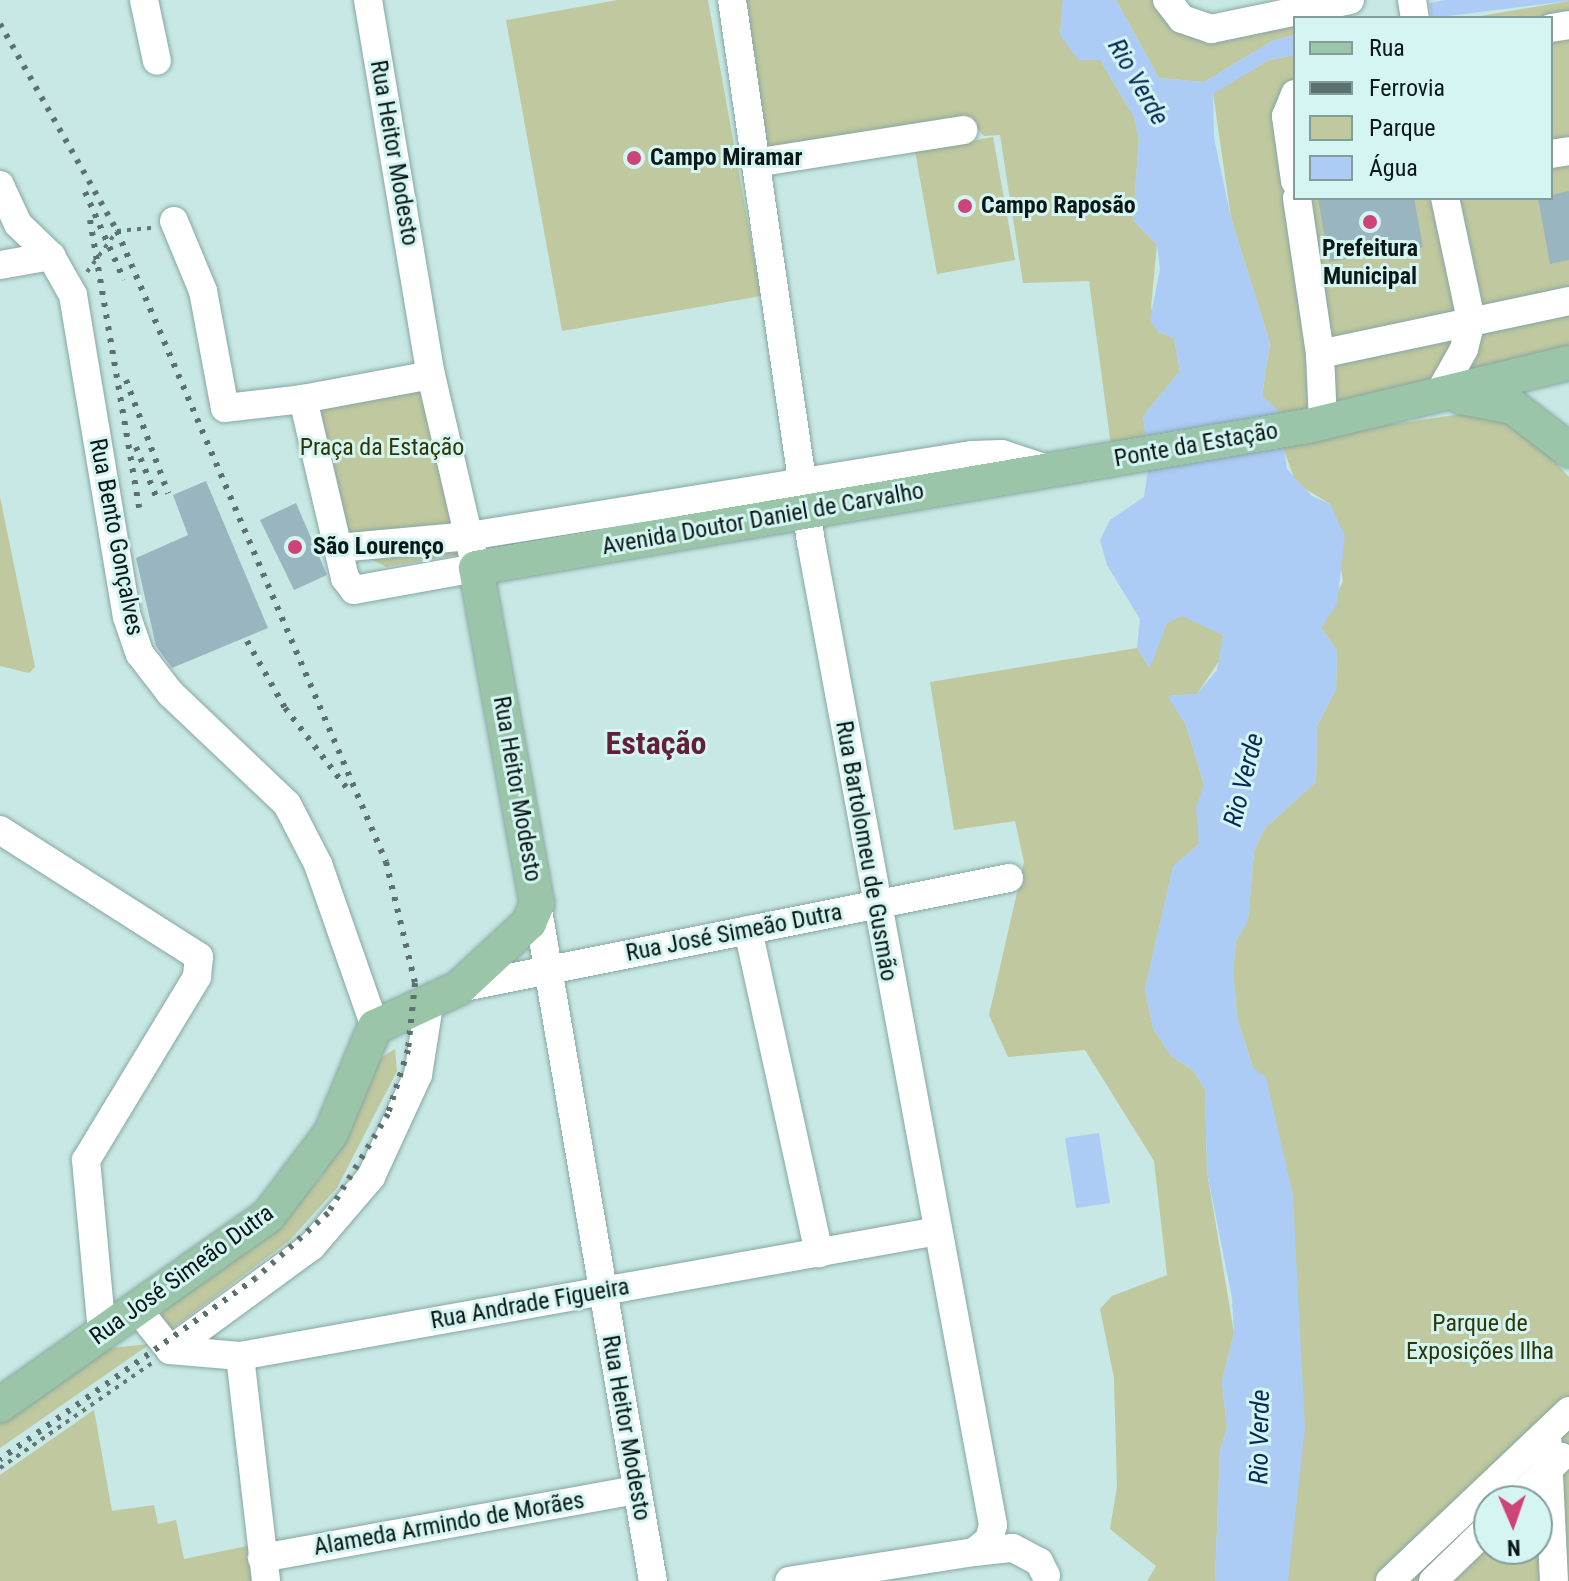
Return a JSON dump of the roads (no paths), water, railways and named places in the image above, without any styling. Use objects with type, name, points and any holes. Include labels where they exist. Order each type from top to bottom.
[{"type":"main road","points":[[1437,397],[1565,365]]},
{"type":"main road","points":[[1557,440],[1544,392],[1565,365]]},
{"type":"main road","points":[[1437,397],[1497,401],[1557,440]]},
{"type":"main road","name":"Ponte da Estação","points":[[1051,470],[1315,424],[1437,397]]},
{"type":"main road","name":"Avenida Doutor Daniel de Carvalho","points":[[472,552],[804,497],[1051,470]]},
{"type":"main road","name":"Rua Heitor Modesto","points":[[472,552],[537,904]]},
{"type":"main road","name":"Rua José Simeão Dutra","points":[[0,1405],[234,1243],[294,1188],[331,1133],[375,1027],[429,1005],[459,988],[498,956],[537,904]]},
{"type":"street","points":[[144,0],[157,61]]},
{"type":"street","name":"Rua Heitor Modesto","points":[[368,0],[431,375],[472,552]]},
{"type":"street","name":"Rua Bartolomeu de Gusmão","points":[[732,0],[804,497],[875,905],[993,1525],[989,1540],[974,1552]]},
{"type":"street","points":[[1167,0],[1198,27],[1227,27],[1350,0]]},
{"type":"street","points":[[1290,105],[1293,151]]},
{"type":"street","points":[[755,163],[963,130]]},
{"type":"street","name":"Rua Bento Gonçalves","points":[[0,185],[18,224],[51,256],[73,295],[127,617],[140,654],[170,693],[287,804],[318,864],[375,1027]]},
{"type":"street","points":[[1297,200],[1320,354],[1315,424]]},
{"type":"street","points":[[1437,397],[1464,349],[1471,320],[1445,200]]},
{"type":"street","points":[[174,221],[203,291],[225,408],[303,399],[431,375]]},
{"type":"street","points":[[0,265],[51,256]]},
{"type":"street","points":[[1320,354],[1569,301]]},
{"type":"street","points":[[303,399],[345,578],[355,590],[472,552]]},
{"type":"street","points":[[338,548],[472,552]]},
{"type":"street","points":[[0,830],[199,957],[197,977],[90,1143],[86,1160],[102,1334]]},
{"type":"street","name":"Rua José Simeão Dutra","points":[[459,988],[1009,878]]},
{"type":"street","name":"Rua Heitor Modesto","points":[[537,904],[653,1581]]},
{"type":"street","points":[[748,930],[819,1253]]},
{"type":"street","points":[[139,1311],[170,1350],[312,1246],[371,1177],[418,1075],[429,1005]]},
{"type":"street","name":"Rua Andrade Figueira","points":[[170,1350],[240,1356],[938,1231]]},
{"type":"street","points":[[240,1356],[264,1570]]},
{"type":"street","points":[[1554,1581],[1556,1449],[1569,1411]]},
{"type":"street","points":[[1528,1485],[1556,1449]]},
{"type":"street","points":[[1390,1581],[1556,1449]]},
{"type":"street","name":"Alameda Armindo de Morães","points":[[264,1570],[636,1490]]},
{"type":"street","points":[[1433,1581],[1473,1542]]},
{"type":"street","points":[[789,1581],[1013,1548],[1039,1562],[1046,1575]]},
{"type":"water","name":"Rio Verde","points":[[1063,0],[1116,0],[1159,78],[1204,82],[1272,41],[1293,36],[1293,55],[1269,60],[1213,94],[1214,138],[1231,218],[1270,343],[1262,396],[1278,410],[1287,469],[1312,496],[1330,504],[1345,536],[1337,604],[1321,628],[1337,650],[1336,689],[1317,726],[1316,782],[1265,828],[1254,851],[1248,921],[1236,941],[1233,971],[1237,1017],[1253,1068],[1266,1077],[1293,1195],[1305,1428],[1288,1581],[1215,1581],[1220,1451],[1227,1428],[1222,1382],[1234,1333],[1232,1298],[1207,1172],[1205,1090],[1194,1071],[1171,1056],[1153,1028],[1145,989],[1173,866],[1199,844],[1196,808],[1204,784],[1186,725],[1167,696],[1197,694],[1217,670],[1223,635],[1182,616],[1167,623],[1150,668],[1137,648],[1140,619],[1107,565],[1100,540],[1110,520],[1144,497],[1149,464],[1143,416],[1180,371],[1174,338],[1158,332],[1150,320],[1160,269],[1157,245],[1133,220],[1139,139],[1134,117],[1100,60],[1078,60],[1060,35]]},
{"type":"water","points":[[1446,0],[1569,0],[1448,16],[1432,16],[1429,3]]},
{"type":"water","points":[[1099,1133],[1110,1203],[1076,1208],[1065,1138]]},
{"type":"railway","points":[[0,24],[117,231],[386,862],[415,983],[408,1050],[388,1114],[328,1213],[256,1278],[0,1459]]},
{"type":"railway","points":[[85,192],[124,280]]},
{"type":"railway","points":[[90,220],[139,508]]},
{"type":"railway","points":[[126,380],[168,493]]},
{"type":"railway","points":[[136,447],[157,499]]},
{"type":"railway","points":[[247,641],[285,708],[346,787]]},
{"type":"place","name":"Campo Miramar","points":[[634,158]]},
{"type":"place","name":"Campo Raposão","points":[[965,206]]},
{"type":"place","name":"Prefeitura Municipal","points":[[1370,222]]},
{"type":"place","name":"São Lourenço","points":[[295,547]]},
{"type":"district","name":"Estação","points":[[656,743]]},
{"type":"park label","name":"Praça da Estação","points":[[382,448]]},
{"type":"park label","name":"Parque de Exposições Ilha","points":[[1480,1338]]}]
